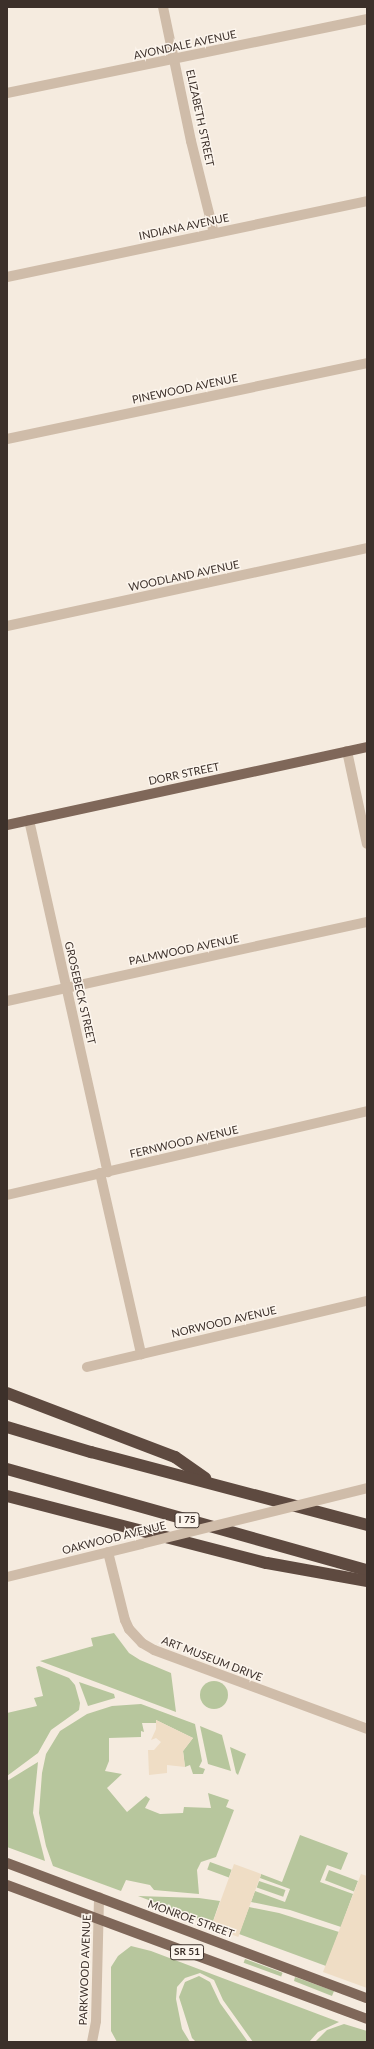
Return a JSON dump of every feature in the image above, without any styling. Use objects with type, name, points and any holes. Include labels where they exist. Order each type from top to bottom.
[{"type":"highway","points":[[7,1393],[175,1457],[210,1482]]},
{"type":"highway","points":[[7,1427],[91,1452],[210,1482],[367,1525]]},
{"type":"highway","name":"I 75","points":[[7,1469],[367,1570]]},
{"type":"highway","points":[[7,1496],[267,1563],[367,1581]]},
{"type":"main road","name":"DORR STREET","points":[[7,825],[367,747]]},
{"type":"main road","name":"MONROE STREET","points":[[7,1864],[367,1998]]},
{"type":"main road","name":"SR 51","points":[[7,1885],[367,2019]]},
{"type":"street","name":"ELIZABETH STREET","points":[[163,7],[192,141],[214,233]]},
{"type":"street","name":"AVONDALE AVENUE","points":[[7,94],[367,19]]},
{"type":"street","name":"INDIANA AVENUE","points":[[7,277],[367,201]]},
{"type":"street","name":"PINEWOOD AVENUE","points":[[7,439],[367,363]]},
{"type":"street","name":"WOODLAND AVENUE","points":[[7,626],[367,548]]},
{"type":"street","points":[[347,751],[367,844]]},
{"type":"street","name":"GROSEBECK STREET","points":[[29,820],[66,988],[141,1354]]},
{"type":"street","name":"PALMWOOD AVENUE","points":[[7,1001],[367,922]]},
{"type":"street","name":"FERNWOOD AVENUE","points":[[7,1195],[367,1111]]},
{"type":"street","name":"NORWOOD AVENUE","points":[[87,1367],[367,1301]]},
{"type":"street","name":"OAKWOOD AVENUE","points":[[7,1577],[367,1488]]},
{"type":"street","name":"ART MUSEUM DRIVE","points":[[108,1552],[125,1620],[129,1629],[142,1643],[161,1652],[367,1729]]},
{"type":"street","name":"PARKWOOD AVENUE","points":[[92,2042],[96,2021],[99,1897]]},
{"type":"green space","points":[[114,1633],[129,1653],[140,1660],[171,1673],[176,1712],[40,1661],[93,1646],[91,1638]]},
{"type":"green space","points":[[39,1666],[69,1678],[75,1685],[80,1703],[79,1710],[51,1730],[38,1753],[7,1776],[7,1713],[37,1706],[34,1698],[43,1696],[36,1667]]},
{"type":"green space","points":[[214,1681],[224,1685],[228,1695],[224,1705],[214,1709],[204,1705],[200,1695],[204,1685]]},
{"type":"green space","points":[[79,1682],[114,1694],[115,1698],[88,1706]]},
{"type":"green space","points":[[141,1704],[195,1724],[202,1761],[199,1767],[205,1769],[203,1774],[193,1774],[190,1765],[185,1767],[183,1751],[193,1738],[156,1720],[156,1723],[142,1723],[144,1732],[141,1731],[141,1737],[109,1738],[109,1761],[105,1771],[122,1774],[107,1788],[127,1812],[146,1796],[150,1799],[145,1808],[160,1814],[183,1813],[184,1807],[211,1808],[208,1793],[229,1800],[226,1807],[234,1810],[216,1857],[201,1862],[197,1870],[199,1894],[154,1890],[150,1885],[126,1880],[121,1891],[53,1866],[46,1846],[39,1813],[42,1773],[46,1754],[60,1731],[87,1714],[112,1706]]},
{"type":"green space","points":[[200,1726],[222,1735],[231,1771],[208,1764]]},
{"type":"green space","points":[[230,1747],[246,1754],[238,1775],[236,1773]]},
{"type":"green space","points":[[38,1762],[33,1813],[45,1861],[7,1847],[7,1781]]},
{"type":"green space","points":[[300,1835],[348,1853],[341,1870],[327,1865],[320,1882],[353,1894],[341,1927],[290,1910],[251,1902],[255,1891],[285,1902],[290,1889],[260,1878],[261,1874],[282,1882]]},
{"type":"green space","points":[[210,1862],[232,1870],[229,1877],[207,1870]]},
{"type":"green space","points":[[329,1870],[358,1881],[354,1891],[325,1880]]},
{"type":"green space","points":[[259,1881],[285,1890],[283,1897],[257,1888]]},
{"type":"green space","points":[[138,1896],[199,1898],[220,1901],[212,1924]]},
{"type":"green space","points":[[249,1907],[279,1913],[339,1932],[326,1966],[239,1934]]},
{"type":"green space","points":[[131,1946],[151,1951],[339,2022],[318,2032],[309,2042],[253,2042],[223,2000],[214,1980],[200,1973],[185,1978],[177,1987],[176,1999],[182,2029],[190,2042],[117,2042],[111,2031],[111,1967],[118,1956]]},
{"type":"green space","points":[[245,1959],[283,1973],[281,1976],[244,1963]]},
{"type":"green space","points":[[199,1976],[210,1982],[220,2003],[248,2042],[196,2042],[192,2038],[179,1997],[185,1982]]},
{"type":"green space","points":[[295,1977],[334,1991],[332,1996],[294,1981]]},
{"type":"green space","points":[[344,2024],[367,2031],[367,2042],[315,2042],[327,2030]]},
{"type":"shaded area","points":[[156,1720],[193,1738],[183,1751],[185,1767],[167,1765],[167,1773],[149,1775],[148,1750],[154,1750],[161,1742],[156,1738],[151,1740],[156,1729]]},
{"type":"shaded area","points":[[234,1864],[261,1874],[238,1937],[211,1927]]},
{"type":"shaded area","points":[[361,1874],[367,1876],[367,1988],[323,1972]]}]
